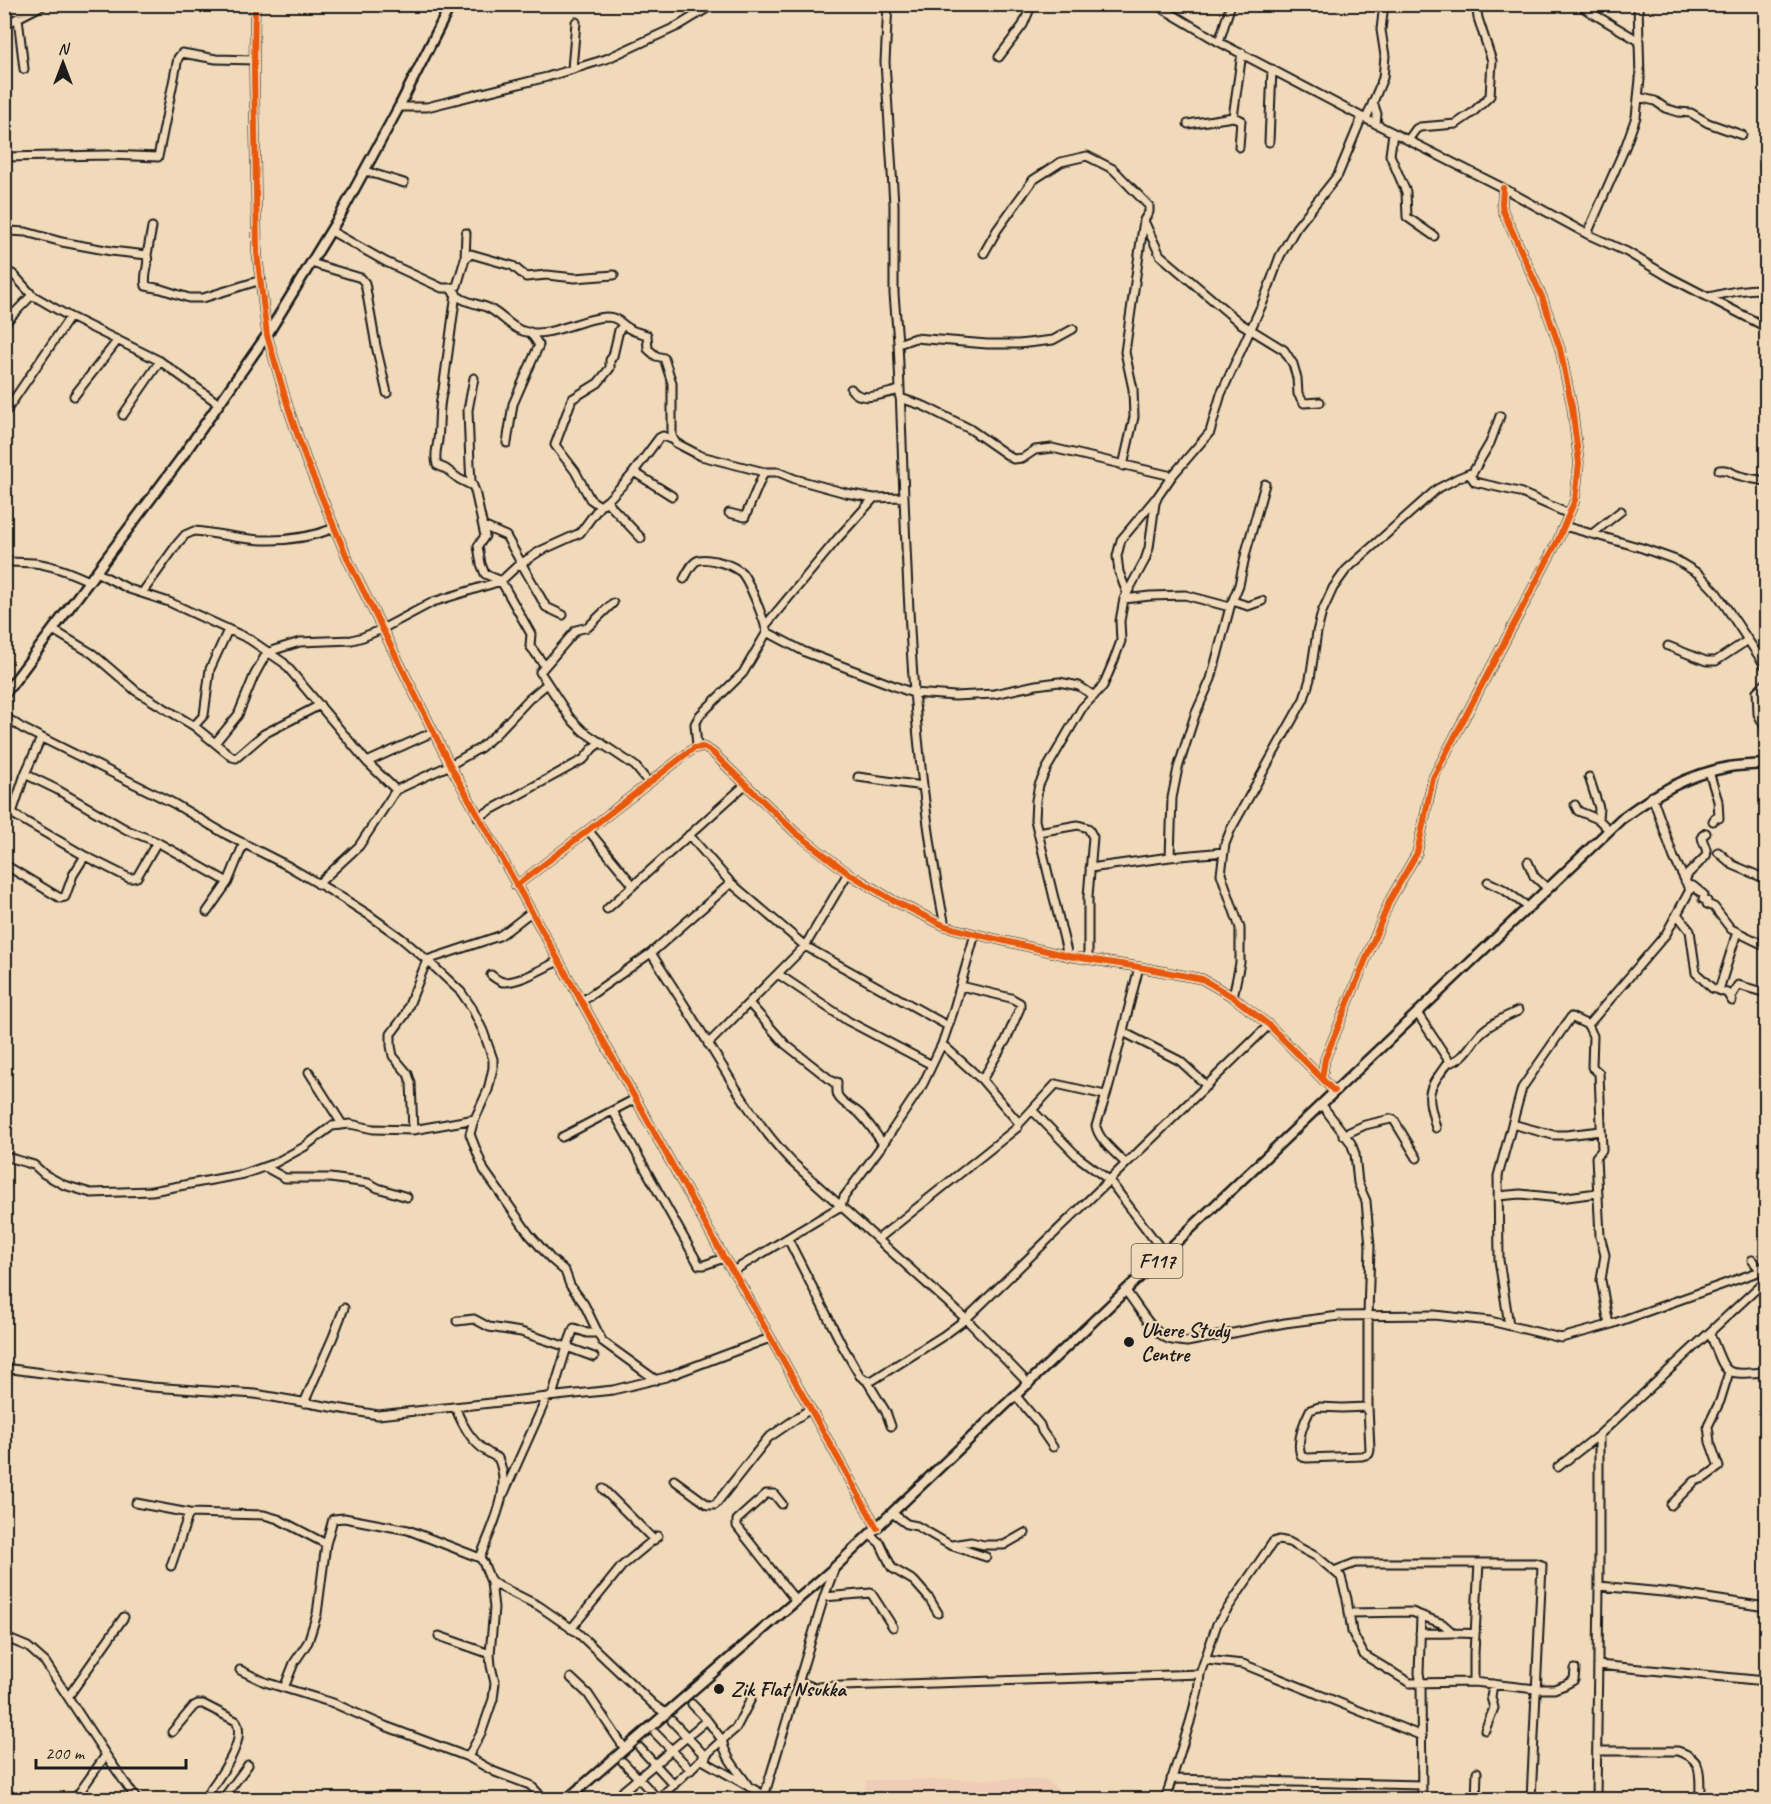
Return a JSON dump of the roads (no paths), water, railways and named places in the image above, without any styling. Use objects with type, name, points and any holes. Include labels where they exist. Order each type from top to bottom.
[{"type":"main road","points":[[4,695],[179,461],[267,335],[365,171],[452,4]]},
{"type":"main road","name":"F117","points":[[566,1800],[625,1749],[669,1717],[835,1567],[1621,819],[1652,796],[1690,777],[1730,767],[1767,764]]},
{"type":"street","points":[[255,4],[257,253],[267,335],[299,440],[349,562],[478,817],[810,1409],[892,1568],[914,1581],[938,1613]]},
{"type":"street","points":[[399,107],[427,107],[606,59],[678,26],[714,4]]},
{"type":"street","points":[[888,4],[885,62],[894,204],[894,294],[913,693],[923,786],[945,926]]},
{"type":"street","points":[[999,57],[1023,25],[1032,4]]},
{"type":"street","points":[[1155,4],[1219,42],[1503,188],[1587,234],[1628,252],[1669,277],[1767,327]]},
{"type":"street","points":[[1219,42],[1231,4]]},
{"type":"street","points":[[1126,596],[1117,555],[1121,540],[1210,432],[1221,394],[1288,240],[1338,175],[1373,102],[1383,78],[1385,56],[1381,30],[1384,4]]},
{"type":"street","points":[[1408,140],[1420,127],[1456,124],[1472,114],[1490,96],[1492,61],[1478,18],[1476,4]]},
{"type":"street","points":[[1580,4],[1639,41]]},
{"type":"street","points":[[1587,234],[1636,117],[1638,4]]},
{"type":"street","points":[[4,10],[39,7]]},
{"type":"street","points":[[4,25],[39,7]]},
{"type":"street","points":[[18,18],[24,69]]},
{"type":"street","points":[[572,69],[576,22]]},
{"type":"street","points":[[4,157],[108,155],[158,157],[167,105],[180,55],[188,53],[216,59],[254,60]]},
{"type":"street","points":[[1233,117],[1242,53]]},
{"type":"street","points":[[1269,142],[1272,69]]},
{"type":"street","points":[[1638,97],[1654,101],[1671,110],[1691,113],[1708,123],[1742,135]]},
{"type":"street","points":[[1373,102],[1377,114],[1376,124]]},
{"type":"street","points":[[1188,124],[1233,117],[1241,120],[1239,147]]},
{"type":"street","points":[[1393,133],[1390,155],[1406,192],[1407,217],[1434,236]]},
{"type":"street","points":[[984,253],[1033,180],[1061,162],[1087,156],[1113,169],[1149,206],[1149,212],[1144,220],[1125,352],[1133,388],[1134,417],[1123,466]]},
{"type":"street","points":[[365,171],[404,183]]},
{"type":"street","points":[[1322,1078],[1325,1059],[1390,900],[1417,853],[1433,778],[1564,526],[1575,500],[1579,463],[1572,407],[1560,349],[1542,297],[1503,211],[1503,188]]},
{"type":"street","points":[[1144,220],[1160,255],[1221,308],[1284,350],[1293,364],[1300,399],[1304,403],[1320,402]]},
{"type":"street","points":[[152,227],[144,280],[146,286],[189,298],[203,298],[261,280]]},
{"type":"street","points":[[331,231],[386,262],[442,288],[453,287]]},
{"type":"street","points":[[4,232],[26,232],[62,242],[147,255]]},
{"type":"street","points":[[466,233],[465,259],[453,287],[456,296],[440,402],[435,457],[437,465],[473,486]]},
{"type":"street","points":[[465,259],[471,254],[492,259],[513,266],[526,277],[575,278],[614,275]]},
{"type":"street","points":[[311,263],[361,278],[365,283],[387,393]]},
{"type":"street","points":[[4,269],[14,275],[32,296],[160,361],[219,404]]},
{"type":"street","points":[[1708,297],[1729,291],[1767,289]]},
{"type":"street","points":[[4,324],[32,296]]},
{"type":"street","points":[[456,296],[470,303],[487,307],[519,330],[530,332],[559,330],[588,320],[607,317],[619,320],[629,329],[647,335],[648,349],[664,358],[672,383],[672,436],[674,440]]},
{"type":"street","points":[[4,414],[70,317]]},
{"type":"street","points":[[600,506],[590,500],[575,471],[555,445],[572,399],[598,383],[610,368],[610,360],[613,357],[619,330],[624,325]]},
{"type":"street","points":[[898,344],[915,338],[987,344],[1019,344],[1053,340],[1073,329]]},
{"type":"street","points":[[507,443],[513,404],[538,345],[530,332]]},
{"type":"street","points":[[74,396],[118,340]]},
{"type":"street","points":[[123,415],[160,361]]},
{"type":"street","points":[[474,378],[468,410],[468,437],[471,481],[485,536],[478,546],[481,564],[485,574],[501,581],[531,634],[530,646],[545,666]]},
{"type":"street","points":[[851,389],[855,395],[863,398],[900,394],[970,429],[1013,459],[1023,458],[1035,450],[1052,448],[1172,476]]},
{"type":"street","points":[[1233,997],[1240,963],[1240,928],[1221,874],[1224,852],[1231,829],[1304,699],[1310,680],[1322,612],[1333,588],[1346,570],[1437,489],[1473,472],[1481,461],[1500,416]]},
{"type":"street","points":[[215,742],[238,715],[254,676],[269,653],[300,642],[352,640],[382,629],[433,602],[501,581],[540,551],[580,533],[600,506],[634,472],[659,438],[663,436],[701,456],[764,472],[778,472],[795,479],[874,498],[904,497]]},
{"type":"street","points":[[1719,470],[1727,469],[1736,474],[1767,481]]},
{"type":"street","points":[[634,472],[672,496]]},
{"type":"street","points":[[729,513],[745,517],[764,472]]},
{"type":"street","points":[[1469,474],[1475,482],[1519,492],[1569,514]]},
{"type":"street","points":[[1170,857],[1172,798],[1178,768],[1195,714],[1211,679],[1231,604],[1239,585],[1265,484]]},
{"type":"street","points":[[1068,956],[1036,825],[1034,813],[1039,785],[1082,708],[1103,686],[1120,641],[1120,621],[1126,596],[1149,548],[1158,496]]},
{"type":"street","points":[[697,746],[695,724],[700,715],[744,673],[766,629],[838,538],[874,498]]},
{"type":"street","points":[[608,500],[608,503],[641,538]]},
{"type":"street","points":[[1592,534],[1621,511]]},
{"type":"street","points":[[483,526],[506,536],[546,607],[563,615]]},
{"type":"street","points":[[1564,526],[1668,557],[1699,574],[1716,592],[1767,667]]},
{"type":"street","points":[[142,593],[178,543],[185,535],[194,531],[268,541],[318,534],[335,528]]},
{"type":"street","points":[[684,579],[693,562],[702,558],[728,564],[743,574],[766,629],[805,652],[913,693],[955,696],[994,694],[1059,682],[1079,686],[1094,696]]},
{"type":"street","points":[[4,561],[48,566],[89,581]]},
{"type":"street","points":[[96,572],[129,589],[169,602],[249,639],[284,663],[367,762],[396,790]]},
{"type":"street","points":[[1126,596],[1185,595],[1248,606],[1262,601]]},
{"type":"street","points":[[613,603],[588,627],[576,630],[540,672],[570,718],[583,732],[635,766],[649,783]]},
{"type":"street","points":[[53,630],[93,654],[136,691],[194,726],[231,757],[236,758],[264,734],[320,705]]},
{"type":"street","points":[[194,726],[204,715],[210,669],[228,630]]},
{"type":"street","points":[[1668,646],[1712,662],[1748,640]]},
{"type":"street","points":[[283,648],[284,663]]},
{"type":"street","points":[[1758,655],[1767,649]]},
{"type":"street","points":[[1767,683],[1756,691],[1758,714],[1767,729]]},
{"type":"street","points":[[318,884],[359,846],[396,790],[480,748],[547,684]]},
{"type":"street","points":[[4,716],[41,738],[173,803],[318,884],[369,915],[427,960],[461,992],[472,1008],[491,1051],[493,1068],[488,1090],[470,1134],[484,1170],[529,1234],[565,1271],[570,1285],[584,1304],[602,1341],[656,1380]]},
{"type":"street","points":[[367,762],[434,732]]},
{"type":"street","points":[[41,738],[8,811],[85,856],[134,878],[137,877],[157,842]]},
{"type":"street","points":[[478,817],[584,759],[592,748],[601,742]]},
{"type":"street","points":[[516,886],[697,746],[703,747],[712,752],[796,833],[848,873],[894,901],[945,926],[975,934],[1068,956],[1202,979],[1233,997],[1269,1025],[1334,1091]]},
{"type":"street","points":[[1708,772],[1718,801],[1719,818],[1713,821]]},
{"type":"street","points":[[25,774],[128,830],[157,842],[228,882]]},
{"type":"street","points":[[858,777],[923,786]]},
{"type":"street","points":[[1589,777],[1599,808],[1598,819]]},
{"type":"street","points":[[607,909],[745,785]]},
{"type":"street","points":[[1588,1025],[1666,934],[1690,890],[1674,858],[1652,796]]},
{"type":"street","points":[[1575,806],[1578,811],[1598,819],[1609,830]]},
{"type":"street","points":[[1038,832],[1078,825],[1088,828],[1093,837],[1088,896],[1088,959]]},
{"type":"street","points":[[588,830],[633,885]]},
{"type":"street","points":[[1686,883],[1688,874],[1708,853],[1702,842],[1702,836],[1706,833]]},
{"type":"street","points":[[689,835],[731,883],[805,946],[948,1026]]},
{"type":"street","points":[[207,912],[228,882],[244,843]]},
{"type":"street","points":[[1090,868],[1224,852]]},
{"type":"street","points":[[1718,852],[1733,865],[1767,879]]},
{"type":"street","points":[[4,867],[7,866],[60,898],[64,897],[73,875],[85,856]]},
{"type":"street","points":[[1528,862],[1534,876],[1548,889]]},
{"type":"street","points":[[708,1044],[805,946],[848,873]]},
{"type":"street","points":[[1488,882],[1503,889],[1528,907]]},
{"type":"street","points":[[581,1002],[651,953],[731,883]]},
{"type":"street","points":[[1686,883],[1704,895],[1703,899],[1714,907],[1731,929],[1767,946]]},
{"type":"street","points":[[427,960],[499,936],[531,912]]},
{"type":"street","points":[[1677,914],[1690,931],[1696,974],[1712,988],[1727,993],[1731,999],[1738,985],[1767,993]]},
{"type":"street","points":[[1719,990],[1737,932]]},
{"type":"street","points":[[733,1270],[841,1206],[844,1197],[883,1144],[932,1065],[948,1026],[975,934]]},
{"type":"street","points":[[651,953],[756,1119],[776,1145],[966,1319],[1029,1384]]},
{"type":"street","points":[[412,1130],[411,1083],[408,1074],[393,1056],[390,1046],[391,1034],[405,1016],[427,960]]},
{"type":"street","points":[[491,975],[502,982],[515,980],[558,961]]},
{"type":"street","points":[[1126,1164],[1104,1141],[1097,1130],[1097,1120],[1139,967]]},
{"type":"street","points":[[778,974],[848,1021],[932,1065]]},
{"type":"street","points":[[961,986],[1011,998],[1020,1003],[1006,1040],[982,1080]]},
{"type":"street","points":[[749,1003],[784,1044],[836,1082],[839,1098],[844,1104],[860,1113],[883,1144]]},
{"type":"street","points":[[1417,1013],[1449,1061],[1455,1062],[1481,1033],[1495,1022],[1518,1011]]},
{"type":"street","points":[[1509,1325],[1499,1260],[1498,1176],[1522,1088],[1571,1017],[1588,1025],[1593,1036],[1592,1067],[1599,1073],[1602,1150],[1596,1157],[1600,1236],[1605,1255],[1602,1280],[1609,1325]]},
{"type":"street","points":[[867,1381],[873,1380],[923,1349],[966,1319],[1269,1025]]},
{"type":"street","points":[[1123,1032],[1180,1061],[1207,1086]]},
{"type":"street","points":[[942,1044],[982,1080],[1018,1122],[1018,1125]]},
{"type":"street","points":[[1436,1128],[1428,1095],[1449,1061]]},
{"type":"street","points":[[309,1072],[342,1124]]},
{"type":"street","points":[[878,1239],[1013,1131],[1056,1084],[1105,1095]]},
{"type":"street","points":[[562,1137],[635,1100]]},
{"type":"street","points":[[1321,1104],[1351,1143],[1355,1154],[1358,1183],[1366,1202],[1370,1246],[1368,1316],[1370,1450],[1368,1454],[1362,1456],[1302,1457],[1300,1452],[1302,1429],[1310,1410],[1319,1407],[1368,1407]]},
{"type":"street","points":[[1033,1111],[1078,1157],[1109,1180],[1165,1254]]},
{"type":"street","points":[[613,1112],[699,1265],[724,1258]]},
{"type":"street","points":[[4,1156],[34,1165],[44,1174],[64,1185],[91,1193],[152,1191],[244,1174],[265,1167],[304,1147],[332,1125],[412,1130],[475,1119]]},
{"type":"street","points":[[1344,1135],[1365,1125],[1391,1119],[1394,1120],[1417,1158]]},
{"type":"street","points":[[1512,1124],[1553,1135],[1566,1136],[1601,1131]]},
{"type":"street","points":[[265,1167],[285,1178],[330,1178],[368,1183],[406,1197]]},
{"type":"street","points":[[1498,1196],[1520,1194],[1560,1198],[1598,1193]]},
{"type":"street","points":[[788,1239],[842,1345],[860,1376],[867,1381],[886,1412],[891,1426]]},
{"type":"street","points":[[1557,1467],[1599,1435],[1767,1280],[1764,1270],[1752,1260]]},
{"type":"street","points":[[1126,1291],[1160,1334],[1169,1340],[1176,1341],[1187,1342],[1264,1327],[1339,1316],[1434,1315],[1490,1321],[1561,1338],[1609,1325],[1764,1270]]},
{"type":"street","points":[[304,1403],[344,1308]]},
{"type":"street","points":[[457,1321],[474,1319],[489,1327],[521,1332],[594,1357]]},
{"type":"street","points":[[480,1558],[503,1496],[549,1396],[574,1328],[587,1333],[597,1333]]},
{"type":"street","points":[[1710,1334],[1729,1372],[1738,1374],[1767,1372]]},
{"type":"street","points":[[4,1368],[152,1387],[255,1394],[378,1415],[613,1390],[656,1380],[770,1338]]},
{"type":"street","points":[[1671,1505],[1695,1481],[1704,1478],[1719,1467],[1710,1442],[1708,1426],[1720,1401],[1729,1372]]},
{"type":"street","points":[[1016,1396],[1040,1425],[1053,1447]]},
{"type":"street","points":[[455,1407],[470,1437],[490,1455],[498,1458],[503,1469],[503,1496]]},
{"type":"street","points":[[674,1480],[708,1505],[715,1505],[768,1438],[810,1409]]},
{"type":"street","points":[[1596,1800],[1599,1435]]},
{"type":"street","points":[[572,1629],[622,1566],[656,1538],[603,1488]]},
{"type":"street","points":[[782,1504],[774,1494],[766,1494],[737,1520],[737,1526],[796,1601]]},
{"type":"street","points":[[136,1503],[189,1514],[264,1515],[278,1519],[326,1544]]},
{"type":"street","points":[[892,1513],[907,1524],[917,1526],[950,1545],[986,1557]]},
{"type":"street","points":[[171,1566],[189,1514]]},
{"type":"street","points":[[284,1688],[294,1663],[308,1642],[317,1614],[326,1544],[333,1519],[344,1518],[408,1530],[480,1558],[491,1582],[494,1608],[490,1654],[495,1683],[493,1699],[482,1731],[468,1757]]},
{"type":"street","points":[[950,1545],[971,1542],[984,1545],[1004,1545],[1025,1533]]},
{"type":"street","points":[[1165,1800],[1191,1722],[1200,1674],[1217,1624],[1272,1542],[1279,1539],[1317,1557],[1341,1577],[1345,1587],[1352,1632],[1367,1658],[1410,1683],[1474,1682],[1554,1689],[1574,1680],[1575,1669]]},
{"type":"street","points":[[1334,1571],[1355,1563],[1539,1563],[1543,1567],[1531,1800]]},
{"type":"street","points":[[1474,1682],[1479,1563]]},
{"type":"street","points":[[491,1582],[539,1606],[572,1629],[669,1717],[704,1758],[764,1797],[835,1567]]},
{"type":"street","points":[[1599,1586],[1673,1593],[1767,1607]]},
{"type":"street","points":[[824,1597],[871,1593],[893,1627]]},
{"type":"street","points":[[1349,1613],[1412,1611],[1443,1624],[1452,1632]]},
{"type":"street","points":[[1421,1616],[1419,1673],[1422,1800]]},
{"type":"street","points":[[68,1697],[124,1617]]},
{"type":"street","points":[[1420,1633],[1475,1634]]},
{"type":"street","points":[[439,1636],[490,1654]]},
{"type":"street","points":[[4,1637],[28,1647],[45,1662],[137,1800]]},
{"type":"street","points":[[1206,1660],[1243,1664],[1422,1736]]},
{"type":"street","points":[[1598,1665],[1767,1681]]},
{"type":"street","points":[[240,1670],[265,1682],[333,1703],[385,1726],[468,1757],[495,1772],[530,1785],[548,1800]]},
{"type":"street","points":[[799,1682],[813,1687],[1200,1674]]},
{"type":"street","points":[[571,1678],[588,1694],[625,1749]]},
{"type":"street","points":[[1485,1730],[1494,1708],[1491,1697],[1493,1684]]},
{"type":"street","points":[[623,1762],[658,1799],[736,1728],[751,1700]]},
{"type":"street","points":[[172,1732],[198,1704],[203,1704],[238,1724],[239,1730],[234,1751],[203,1800]]},
{"type":"street","points":[[692,1704],[722,1740],[729,1761],[749,1787]]},
{"type":"street","points":[[625,1800],[622,1794],[638,1778],[707,1720]]},
{"type":"street","points":[[655,1733],[691,1770]]},
{"type":"street","points":[[639,1748],[674,1785]]},
{"type":"street","points":[[1597,1751],[1678,1751],[1686,1754],[1693,1758],[1699,1768],[1700,1800]]},
{"type":"street","points":[[74,1800],[106,1755]]},
{"type":"street","points":[[222,1800],[248,1765]]},
{"type":"street","points":[[1476,1800],[1477,1772]]},
{"type":"street","points":[[1171,1779],[1422,1785]]},
{"type":"place","name":"Uhere Study Centre","points":[[1129,1342]]},
{"type":"place","name":"Zik Flat Nsukka","points":[[719,1689]]}]
